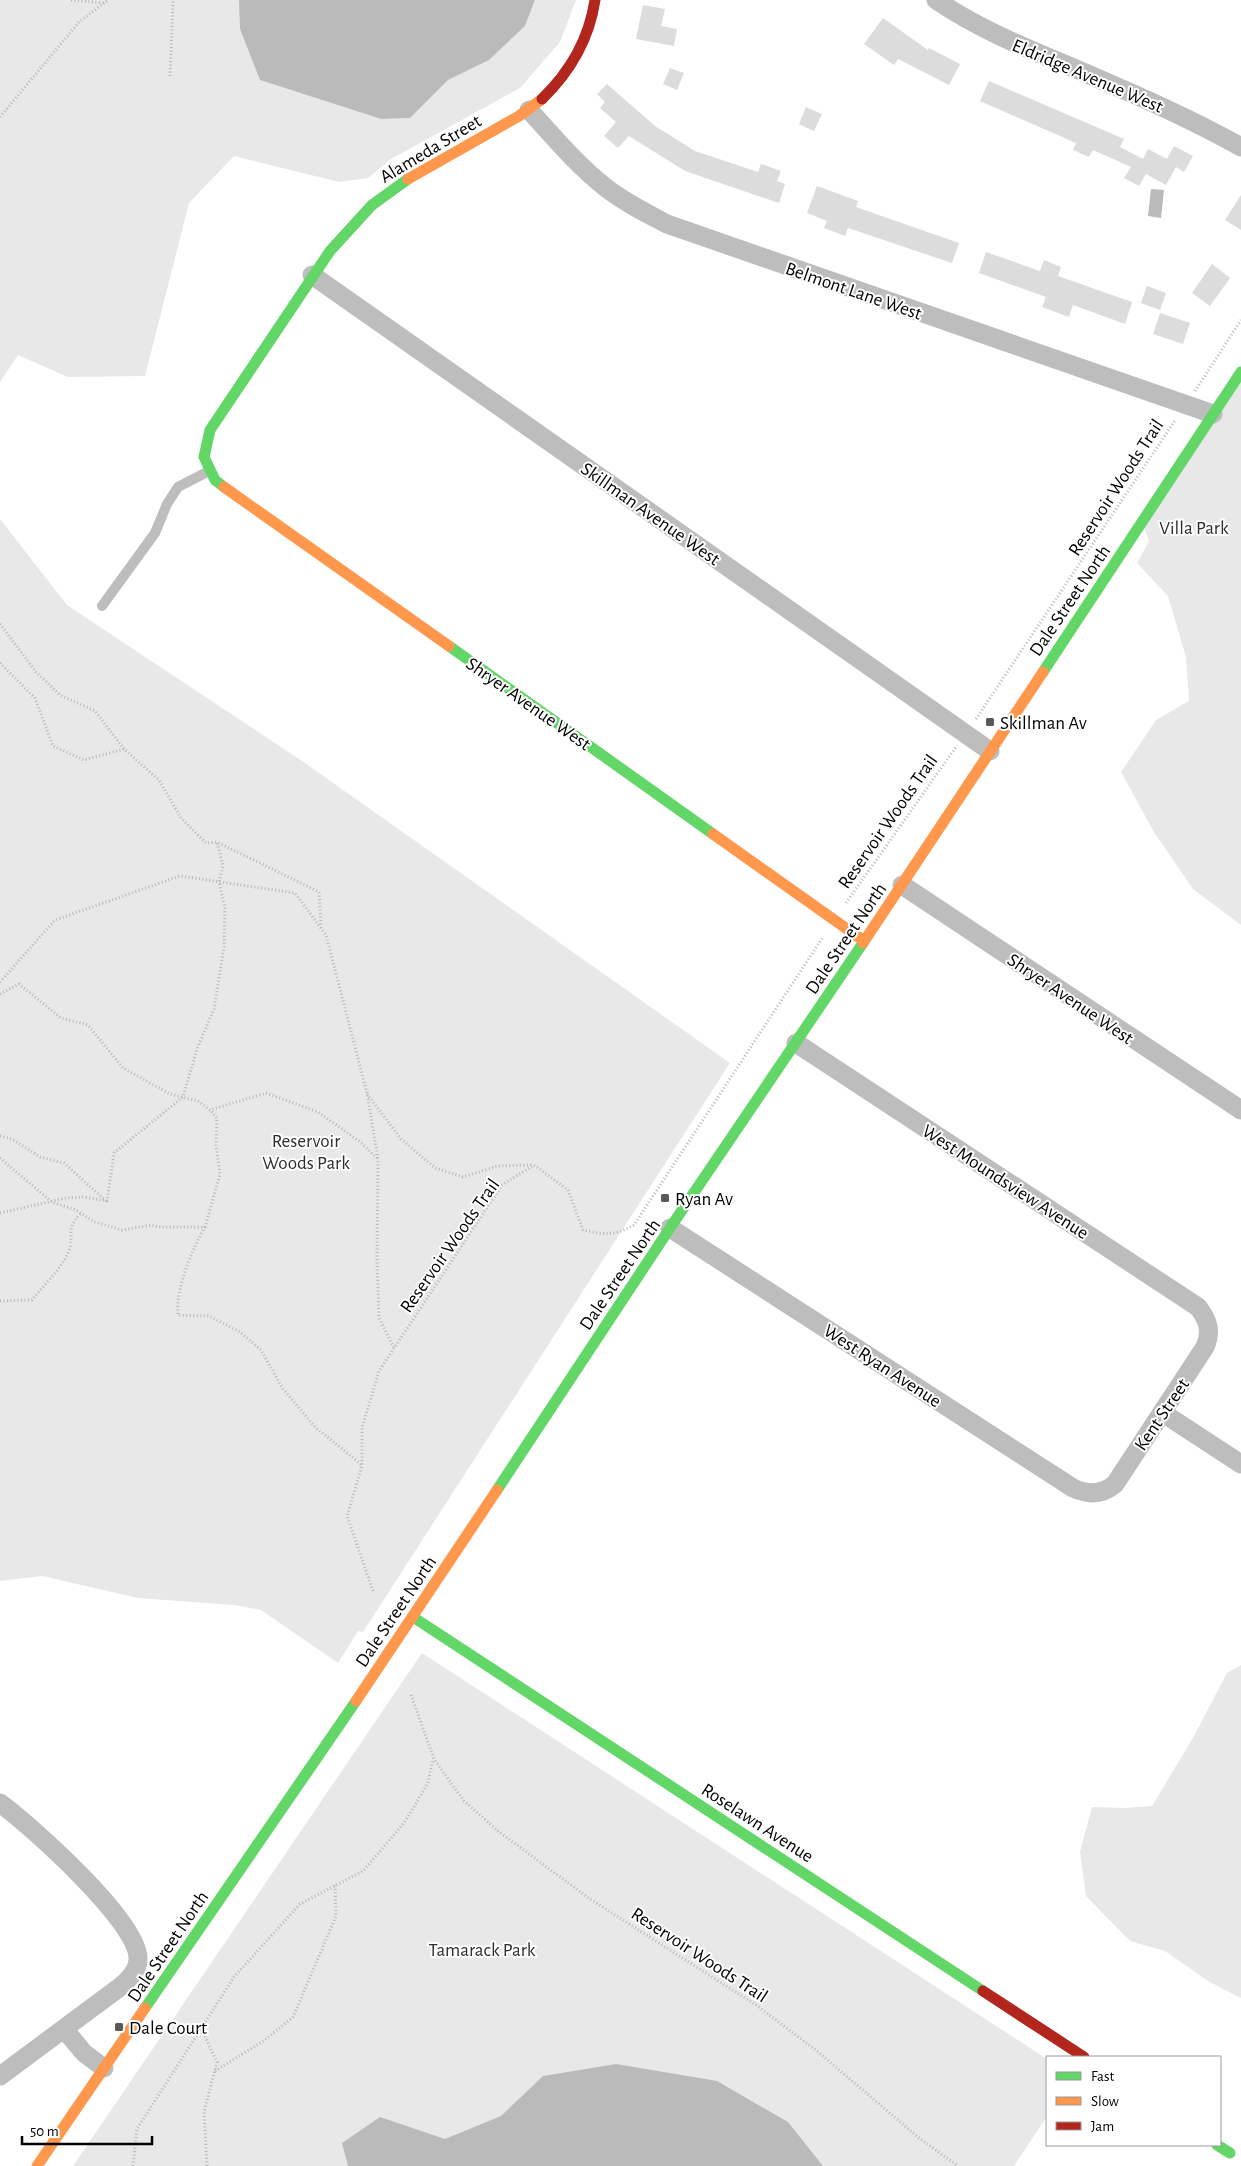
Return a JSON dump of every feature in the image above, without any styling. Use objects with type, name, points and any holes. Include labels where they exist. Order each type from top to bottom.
[{"type":"street","name":"Alameda Street","points":[[204,457],[210,430],[312,274],[358,219],[386,194],[431,164],[529,110],[567,72],[580,50],[589,28],[595,0]]},
{"type":"street","name":"Eldridge Avenue West","points":[[936,0],[987,30],[1199,124],[1241,147]]},
{"type":"street","name":"Belmont Lane West","points":[[529,110],[578,163],[605,187],[638,209],[667,224],[1213,414]]},
{"type":"street","name":"Skillman Avenue West","points":[[312,274],[990,751]]},
{"type":"street","name":"Dale Street North","points":[[37,2166],[413,1617],[670,1228],[902,885],[1241,372]]},
{"type":"street","name":"Shryer Avenue West","points":[[204,457],[215,480],[864,941]]},
{"type":"street","name":"Shryer Avenue West","points":[[902,885],[1241,1110]]},
{"type":"street","name":"West Moundsview Avenue","points":[[796,1043],[1198,1307],[1209,1326]]},
{"type":"street","name":"West Ryan Avenue","points":[[670,1228],[1072,1488],[1086,1493],[1099,1493]]},
{"type":"street","name":"Kent Street","points":[[1099,1493],[1108,1490],[1115,1484],[1163,1413],[1205,1347],[1209,1338],[1209,1326]]},
{"type":"street","points":[[1163,1413],[1241,1464]]},
{"type":"street","name":"Roselawn Avenue","points":[[413,1617],[1082,2056]]},
{"type":"street","points":[[0,1803],[46,1841],[79,1874],[133,1939],[139,1960],[132,1977],[0,2076]]},
{"type":"street","points":[[64,2029],[84,2053],[104,2068]]},
{"type":"street","points":[[1219,2146],[1230,2153]]},
{"type":"street","points":[[1226,2166],[1230,2153],[1241,2148]]},
{"type":"lane","points":[[102,606],[156,532],[167,504],[178,487],[210,470]]},
{"type":"path","points":[[71,0],[107,1]]},
{"type":"path","points":[[170,76],[173,0]]},
{"type":"path","points":[[0,117],[79,22],[107,1]]},
{"type":"path","name":"Reservoir Woods Trail","points":[[367,1094],[402,1138],[435,1168],[463,1177],[498,1166],[534,1165],[568,1190],[583,1230],[606,1235],[622,1231],[634,1225],[834,920],[966,734],[1241,320]]},
{"type":"path","points":[[0,624],[36,672],[60,695],[96,711],[124,749],[158,780],[181,818],[206,843],[217,842],[319,892],[321,928]]},
{"type":"path","points":[[0,663],[35,698],[53,746],[84,760],[124,749]]},
{"type":"path","points":[[107,1201],[114,1153],[183,1097],[197,1049],[214,1009],[224,938],[226,908],[219,882],[224,866],[217,842]]},
{"type":"path","name":"Reservoir Woods Trail","points":[[0,982],[55,920],[180,876],[295,893],[326,935],[367,1094],[378,1159],[377,1262],[379,1318],[394,1348]]},
{"type":"path","points":[[0,994],[19,984],[61,1018],[88,1025],[123,1068],[170,1094],[198,1101],[217,1118],[216,1145],[220,1174],[205,1226],[195,1245],[184,1276],[177,1305],[178,1315],[209,1316],[240,1332],[261,1350],[283,1389],[315,1427],[362,1466]]},
{"type":"path","points":[[210,1110],[266,1093],[318,1112],[359,1141],[378,1159]]},
{"type":"path","points":[[0,1136],[12,1139],[40,1157],[64,1163],[107,1201]]},
{"type":"path","points":[[0,1158],[52,1202],[81,1213],[95,1222],[122,1230],[151,1225],[159,1228],[205,1226]]},
{"type":"path","name":"Reservoir Woods Trail","points":[[373,1590],[347,1516],[362,1466],[362,1428],[379,1371],[502,1186],[534,1165]]},
{"type":"path","points":[[0,1213],[84,1197],[107,1201]]},
{"type":"path","points":[[0,1301],[32,1300],[50,1279],[69,1251],[71,1224],[81,1213]]},
{"type":"path","name":"Reservoir Woods Trail","points":[[411,1694],[434,1758],[464,1801],[498,1831],[590,1899],[756,2005],[817,2051],[919,2138],[958,2166]]},
{"type":"path","points":[[133,2166],[138,2129],[234,1978],[300,1904],[363,1871],[404,1823],[428,1782],[434,1758]]},
{"type":"path","points":[[215,2071],[265,2040],[293,2018],[336,1916],[335,1886]]},
{"type":"path","points":[[202,2029],[217,2062],[204,2112],[207,2166]]},
{"type":"green space","points":[[0,0],[244,0],[260,80],[381,119],[410,118],[448,80],[489,60],[525,26],[535,0],[576,0],[560,42],[520,88],[391,159],[368,178],[339,182],[234,156],[189,203],[145,376],[68,377],[18,355],[0,382]]},
{"type":"green space","name":"Villa Park","points":[[1241,372],[1241,925],[1193,889],[1154,832],[1121,772],[1156,720],[1189,701],[1186,657],[1168,596],[1137,563],[1149,541],[1142,521]]},
{"type":"green space","name":"Reservoir Woods Park","points":[[0,519],[67,605],[302,761],[730,1063],[363,1632],[358,1631],[338,1663],[261,1610],[234,1605],[138,1598],[42,1576],[0,1581]]},
{"type":"green space","name":"Tamarack Park","points":[[422,1653],[1046,2058],[1046,2118],[1014,2166],[73,2166]]},
{"type":"green space","points":[[1241,1665],[1241,1998],[1208,1981],[1165,1951],[1130,1941],[1086,1896],[1080,1852],[1092,1807],[1125,1808],[1152,1806],[1193,1738],[1227,1673]]},
{"type":"shaded area","points":[[239,0],[535,0],[525,26],[489,60],[448,80],[410,118],[381,119],[260,80],[240,29]]},
{"type":"shaded area","points":[[1151,189],[1164,190],[1161,218],[1148,216]]},
{"type":"shaded area","points":[[616,2064],[717,2081],[788,2122],[823,2166],[348,2166],[342,2143],[380,2117],[445,2139],[501,2116],[543,2076]]},
{"type":"building","points":[[643,5],[665,9],[661,26],[677,29],[674,46],[636,39]]},
{"type":"building","points":[[883,18],[928,50],[929,48],[960,64],[949,85],[898,59],[894,65],[864,44]]},
{"type":"building","points":[[670,68],[684,73],[677,90],[663,84]]},
{"type":"building","points":[[989,81],[1124,139],[1120,147],[1143,159],[1148,149],[1167,159],[1174,146],[1193,156],[1184,172],[1176,167],[1166,185],[1146,174],[1139,186],[1124,178],[1131,167],[1093,150],[1089,157],[1073,150],[1076,143],[980,101]]},
{"type":"building","points":[[607,84],[655,126],[695,151],[758,172],[761,164],[781,171],[777,181],[785,184],[779,203],[685,171],[629,136],[618,148],[604,136],[616,122],[600,108],[605,102],[597,94]]},
{"type":"building","points":[[806,107],[822,114],[814,131],[799,124]]},
{"type":"building","points":[[817,186],[858,201],[856,207],[959,243],[952,263],[848,228],[845,236],[824,228],[827,221],[807,213]]},
{"type":"building","points":[[1241,195],[1241,230],[1225,220]]},
{"type":"building","points":[[986,252],[1040,271],[1044,260],[1061,267],[1058,276],[1132,302],[1125,324],[1073,305],[1069,317],[1042,307],[1046,297],[979,273]]},
{"type":"building","points":[[1212,264],[1230,278],[1210,306],[1192,293]]},
{"type":"building","points":[[1147,286],[1166,293],[1160,310],[1141,303]]},
{"type":"building","points":[[1160,313],[1190,323],[1183,344],[1153,334]]},
{"type":"traffic: fast","points":[[224,487],[215,480],[204,457],[210,430],[330,251],[372,205],[408,179]]},
{"type":"traffic: fast","points":[[1043,672],[1241,372]]},
{"type":"traffic: fast","points":[[449,646],[713,834]]},
{"type":"traffic: fast","points":[[497,1490],[670,1228],[863,943]]},
{"type":"traffic: fast","points":[[413,1617],[983,1991]]},
{"type":"traffic: fast","points":[[145,2008],[356,1701]]},
{"type":"traffic: fast","points":[[1219,2146],[1230,2153]]},
{"type":"traffic: slow","points":[[408,179],[519,116],[542,99]]},
{"type":"traffic: slow","points":[[224,487],[449,646]]},
{"type":"traffic: slow","points":[[863,943],[1043,672]]},
{"type":"traffic: slow","points":[[713,834],[864,941]]},
{"type":"traffic: slow","points":[[356,1701],[497,1490]]},
{"type":"traffic: slow","points":[[37,2166],[145,2008]]},
{"type":"traffic: jam","points":[[542,99],[562,77],[577,54],[588,28],[595,0]]},
{"type":"traffic: jam","points":[[983,1991],[1082,2056]]},
{"type":"place","name":"Skillman Av","points":[[990,722]]},
{"type":"place","name":"Ryan Av","points":[[665,1198]]},
{"type":"place","name":"Dale Court","points":[[119,2027]]}]
